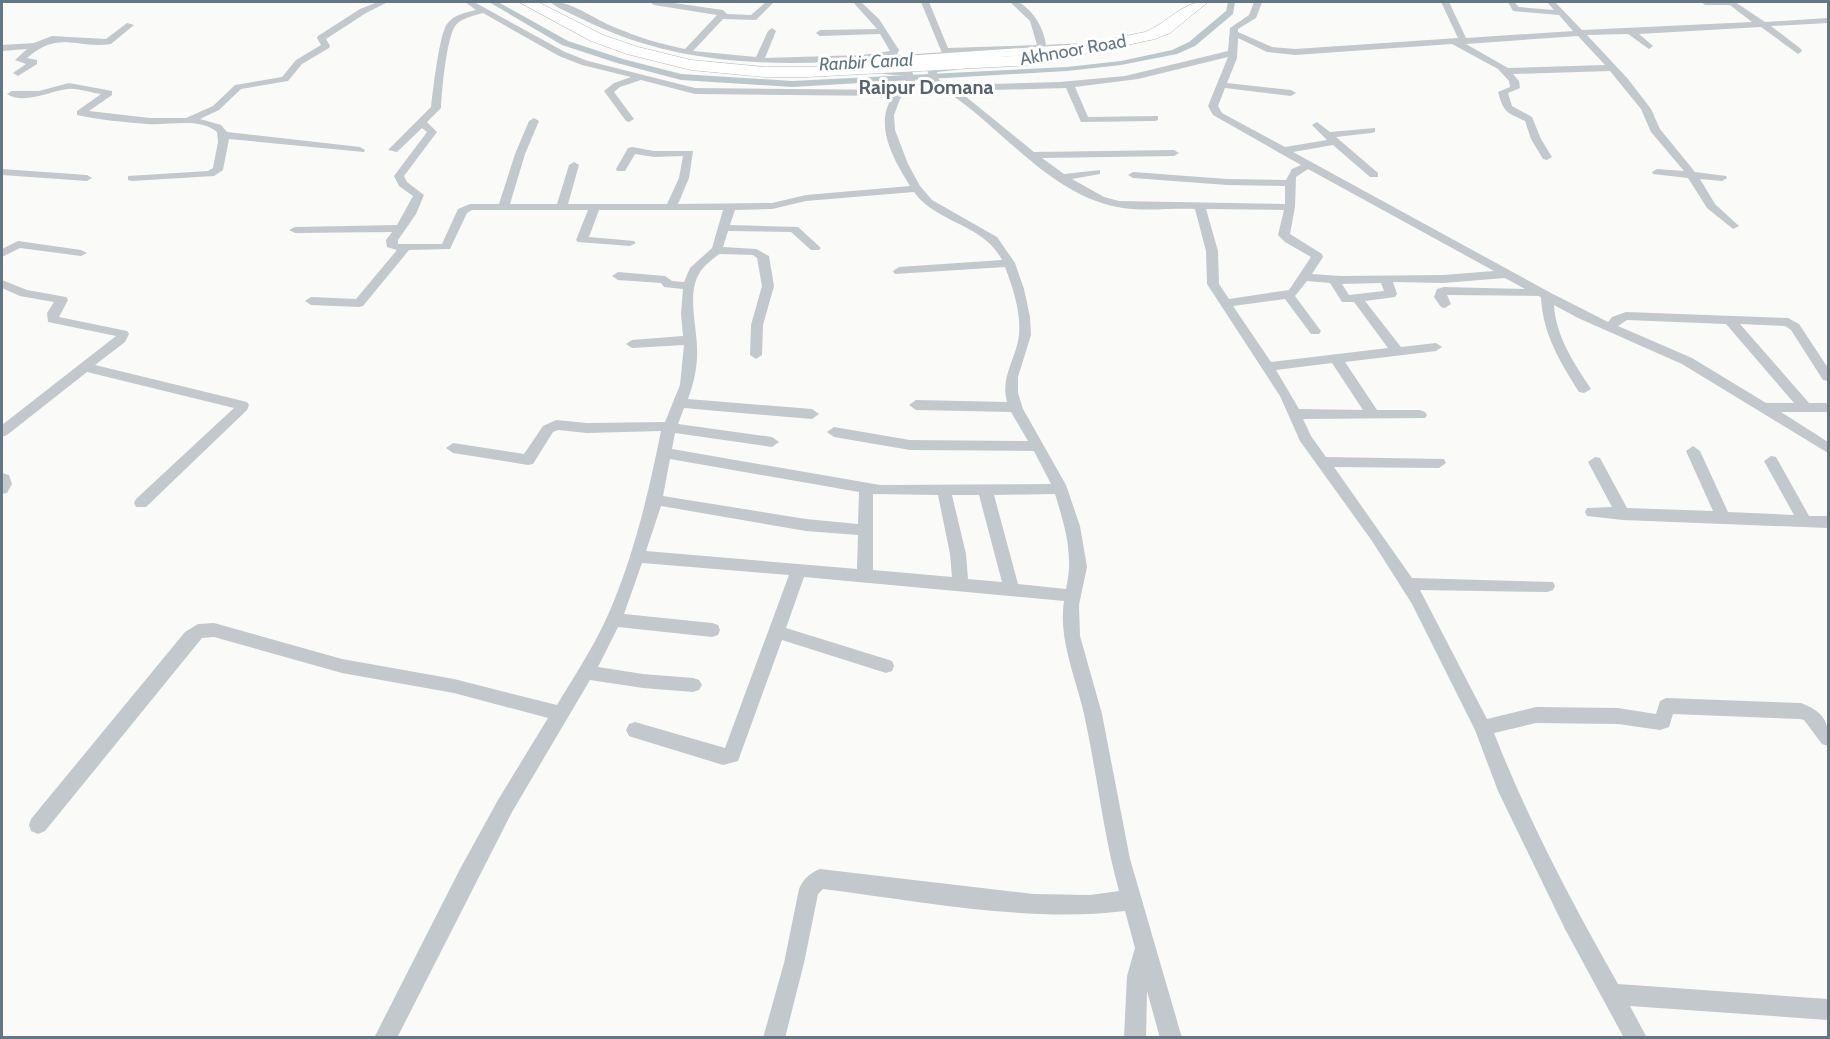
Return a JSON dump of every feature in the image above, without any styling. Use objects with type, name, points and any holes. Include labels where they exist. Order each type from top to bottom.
[{"type":"highway","name":"Akhnoor Road","points":[[527,2],[597,38],[657,58],[705,67],[749,71],[828,68]]},
{"type":"highway","name":"Akhnoor Road","points":[[543,2],[630,43],[685,58],[908,74],[1057,56],[1083,48],[1120,43],[1157,33],[1200,2]]},
{"type":"main road","points":[[828,68],[1083,48]]},
{"type":"street","points":[[191,120],[224,103],[238,87],[285,79],[299,62],[327,45],[321,40],[324,37],[363,11],[384,2]]},
{"type":"street","points":[[469,2],[562,54],[585,63],[694,91],[899,93]]},
{"type":"street","points":[[554,2],[612,30],[687,52],[759,60],[813,60],[894,53],[895,50],[883,31],[857,2]]},
{"type":"street","points":[[654,2],[723,13],[722,16]]},
{"type":"street","points":[[711,11],[718,2]]},
{"type":"street","points":[[687,52],[722,16],[753,18],[770,2]]},
{"type":"street","points":[[925,2],[945,51],[1042,47],[1083,48]]},
{"type":"street","points":[[1014,2],[1030,13],[1042,36],[1042,47]]},
{"type":"street","points":[[1258,2],[1253,16],[1237,25],[1233,33],[1232,53],[1213,106],[1218,115],[1544,294],[1610,327],[1687,361],[1828,448]]},
{"type":"street","points":[[1445,2],[1459,42],[1506,71],[1513,78],[1516,86],[1503,92],[1508,109],[1511,113],[1529,119],[1536,139],[1547,157]]},
{"type":"street","points":[[1551,2],[1582,33],[1642,103],[1655,130],[1694,176],[1711,206],[1733,226]]},
{"type":"street","points":[[1705,2],[1732,3],[1798,51]]},
{"type":"street","points":[[1511,3],[1516,9],[1561,13]]},
{"type":"street","points":[[393,150],[421,123],[423,118],[436,108],[438,83],[450,26],[460,17],[484,10]]},
{"type":"street","points":[[1233,33],[1264,48],[1286,52],[1828,20]]},
{"type":"street","points":[[18,73],[34,62],[20,60],[36,46],[52,39],[108,42],[130,25]]},
{"type":"street","points":[[759,60],[772,30]]},
{"type":"street","points":[[820,33],[883,31]]},
{"type":"street","points":[[1630,31],[1649,46]]},
{"type":"street","points":[[1542,36],[1562,48]]},
{"type":"street","points":[[2,48],[36,46]]},
{"type":"street","points":[[951,88],[1069,84],[1150,74],[1232,53]]},
{"type":"street","points":[[1506,71],[1613,68]]},
{"type":"street","points":[[936,72],[951,88],[1033,155],[1094,198],[1111,203],[1290,207]]},
{"type":"street","points":[[908,74],[891,110],[889,123],[899,155],[917,189],[932,205],[997,241],[1009,263],[1022,304],[1025,333],[1011,385],[1016,408],[1060,489],[1077,548],[1079,567],[1073,596],[1072,636],[1093,714],[1120,859],[1171,1038]]},
{"type":"street","points":[[629,119],[609,91],[616,85],[641,77]]},
{"type":"street","points":[[1069,84],[1084,120],[1155,118]]},
{"type":"street","points":[[1221,85],[1291,93]]},
{"type":"street","points":[[12,94],[39,94],[72,86],[110,93],[80,113],[150,121],[191,120],[213,123],[224,135],[225,142],[219,168],[215,172],[132,178]]},
{"type":"street","points":[[503,207],[520,154],[534,121]]},
{"type":"street","points":[[421,123],[432,132],[399,176],[403,184],[419,195],[411,214],[392,240],[392,246],[444,248],[448,245],[464,209],[470,207],[772,206],[806,198],[917,189]]},
{"type":"street","points":[[1317,125],[1374,175]]},
{"type":"street","points":[[1281,151],[1371,130]]},
{"type":"street","points":[[224,135],[360,150]]},
{"type":"street","points":[[621,169],[632,150],[654,154],[682,151],[689,153],[684,178],[671,207]]},
{"type":"street","points":[[1033,155],[1174,153]]},
{"type":"street","points":[[562,207],[574,165]]},
{"type":"street","points":[[1225,303],[1288,295],[1293,292],[1317,255],[1285,237],[1293,174],[1308,165]]},
{"type":"street","points":[[2,172],[87,178]]},
{"type":"street","points":[[1064,177],[1096,172]]},
{"type":"street","points":[[1657,172],[1722,178]]},
{"type":"street","points":[[1133,175],[1227,182],[1291,183]]},
{"type":"street","points":[[1199,205],[1212,251],[1213,284],[1267,367],[1295,414],[1305,438],[1377,537],[1443,646],[1483,728],[1510,795],[1572,922],[1636,1038]]},
{"type":"street","points":[[595,207],[582,240],[630,243]]},
{"type":"street","points":[[385,1038],[451,905],[505,806],[562,714],[613,620],[655,500],[669,428],[680,403],[690,367],[691,340],[687,314],[694,271],[716,250],[730,207]]},
{"type":"street","points":[[295,230],[400,228]]},
{"type":"street","points":[[724,228],[794,229],[815,248]]},
{"type":"street","points":[[2,254],[18,244],[81,254]]},
{"type":"street","points":[[311,301],[358,304],[406,247]]},
{"type":"street","points":[[716,250],[756,252],[763,256],[768,286],[757,325],[756,355]]},
{"type":"street","points":[[899,271],[1009,263]]},
{"type":"street","points":[[1303,277],[1334,280],[1443,279],[1506,274]]},
{"type":"street","points":[[618,276],[664,280],[668,284],[690,286]]},
{"type":"street","points":[[1334,280],[1346,300],[1391,294],[1386,278]]},
{"type":"street","points":[[2,284],[24,293],[62,300],[53,313],[52,319],[123,334],[119,341],[2,432]]},
{"type":"street","points":[[1445,304],[1440,297],[1441,292],[1444,291],[1544,294]]},
{"type":"street","points":[[1544,294],[1552,335],[1584,389]]},
{"type":"street","points":[[1288,295],[1314,331]]},
{"type":"street","points":[[1358,299],[1397,351]]},
{"type":"street","points":[[1610,327],[1620,317],[1626,316],[1781,321],[1791,324],[1828,377]]},
{"type":"street","points":[[1730,320],[1806,408]]},
{"type":"street","points":[[632,344],[691,340]]},
{"type":"street","points":[[1267,367],[1436,347]]},
{"type":"street","points":[[1336,359],[1372,413]]},
{"type":"street","points":[[85,367],[242,405],[240,410],[141,503]]},
{"type":"street","points":[[680,403],[812,414]]},
{"type":"street","points":[[916,405],[1016,408]]},
{"type":"street","points":[[1765,408],[1828,407]]},
{"type":"street","points":[[1295,414],[1420,415]]},
{"type":"street","points":[[453,448],[525,460],[530,458],[549,429],[556,425],[587,428],[651,425],[772,442]]},
{"type":"street","points":[[834,432],[910,445],[1038,446]]},
{"type":"street","points":[[1693,452],[1723,518]]},
{"type":"street","points":[[663,453],[806,476],[866,489],[1060,489]]},
{"type":"street","points":[[1771,461],[1805,521]]},
{"type":"street","points":[[1322,462],[1439,463]]},
{"type":"street","points":[[1595,462],[1623,513]]},
{"type":"street","points":[[2,478],[5,483],[2,489]]},
{"type":"street","points":[[865,575],[866,489]]},
{"type":"street","points":[[944,490],[958,554],[961,584]]},
{"type":"street","points":[[985,490],[1011,588]]},
{"type":"street","points":[[655,500],[806,525],[866,530]]},
{"type":"street","points":[[1593,512],[1828,522]]},
{"type":"street","points":[[636,556],[1011,588],[1073,596]]},
{"type":"street","points":[[635,730],[723,757],[732,755],[800,570]]},
{"type":"street","points":[[1407,584],[1546,586]]},
{"type":"street","points":[[613,620],[712,630]]},
{"type":"street","points":[[38,825],[191,637],[206,630],[248,638],[342,666],[454,686],[562,714]]},
{"type":"street","points":[[777,632],[886,666]]},
{"type":"street","points":[[586,672],[693,685]]},
{"type":"street","points":[[1483,728],[1536,715],[1618,716],[1660,722],[1663,721],[1666,706],[1789,709],[1802,711],[1823,723],[1828,738]]},
{"type":"street","points":[[774,1038],[794,963],[809,889],[820,879],[1052,905],[1090,905],[1131,900]]},
{"type":"street","points":[[1135,1038],[1137,976],[1145,948]]},
{"type":"street","points":[[1612,994],[1828,1010]]},
{"type":"waterway","name":"Ranbir Canal","points":[[493,2],[565,43],[620,61],[681,77],[792,84],[1067,69],[1121,63],[1174,52],[1192,44],[1230,12],[1231,2]]},
{"type":"district","name":"Raipur Domana","points":[[926,87]]}]
